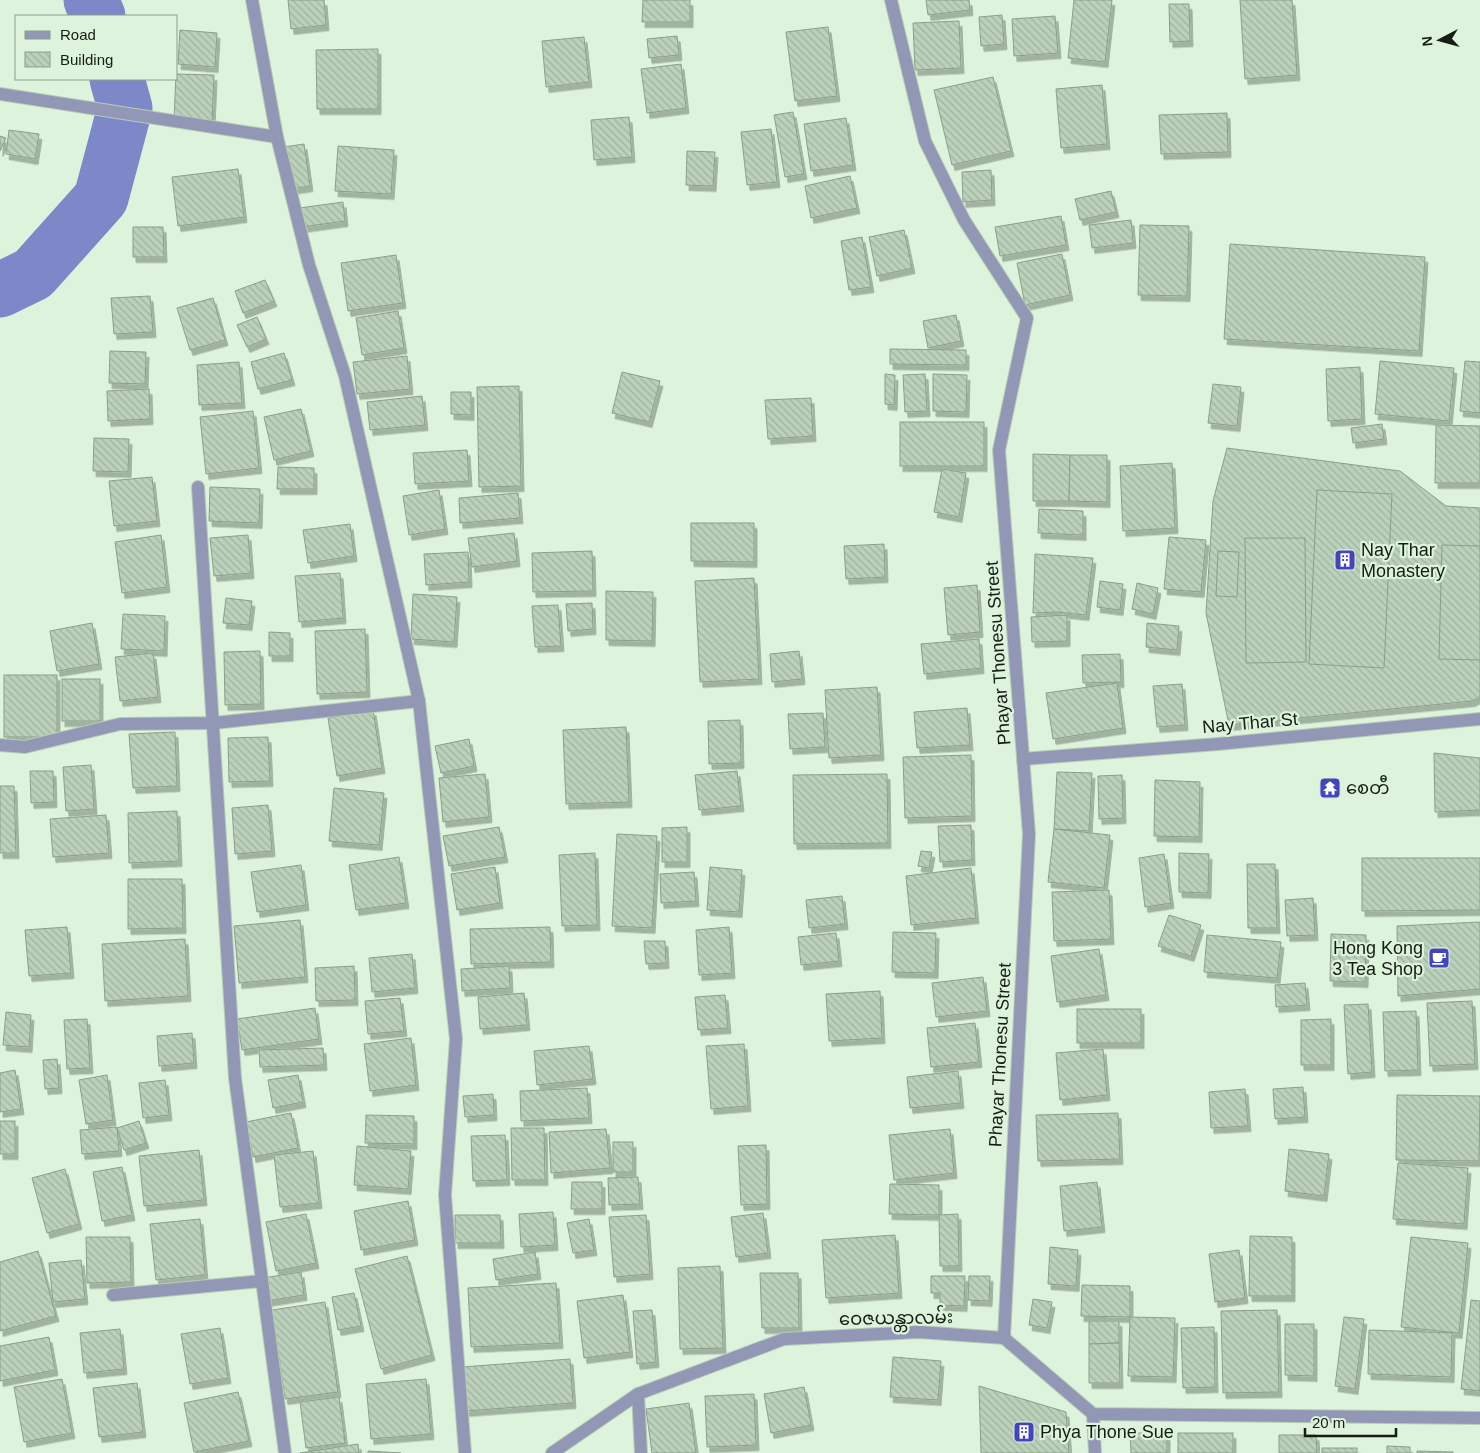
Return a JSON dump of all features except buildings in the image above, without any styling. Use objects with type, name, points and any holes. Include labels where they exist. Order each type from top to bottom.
[{"type":"street","points":[[252,0],[277,137],[309,265],[345,376],[419,700],[456,1040],[445,1195],[465,1453]]},
{"type":"street","name":"Phayar Thonesu Street","points":[[891,0],[926,141],[964,220],[1027,318],[999,450],[1029,834],[1004,1338]]},
{"type":"street","points":[[0,94],[277,137]]},
{"type":"street","points":[[198,487],[235,1078],[285,1453]]},
{"type":"street","points":[[0,745],[25,747],[120,724],[214,723],[419,700]]},
{"type":"street","name":"Nay Thar St","points":[[1023,759],[1218,744],[1480,719]]},
{"type":"street","points":[[113,1295],[262,1280]]},
{"type":"street","name":"ဝေဇယန္တာလမ်း","points":[[552,1453],[638,1394],[784,1339],[919,1332],[1004,1338]]},
{"type":"street","points":[[1004,1338],[1093,1414],[1480,1418]]},
{"type":"street","points":[[638,1394],[640,1453]]},
{"type":"street","points":[[1093,1414],[1095,1453]]},
{"type":"waterway","points":[[91,0],[98,15]]},
{"type":"waterway","points":[[0,290],[33,274],[101,198],[125,108],[117,80]]},
{"type":"place","name":"Nay Thar Monastery","points":[[1345,560]]},
{"type":"place","name":"စေတီ","points":[[1330,788]]},
{"type":"place","name":"Hong Kong 3 Tea Shop","points":[[1439,958]]},
{"type":"place","name":"Phya Thone Sue","points":[[1024,1432]]}]
